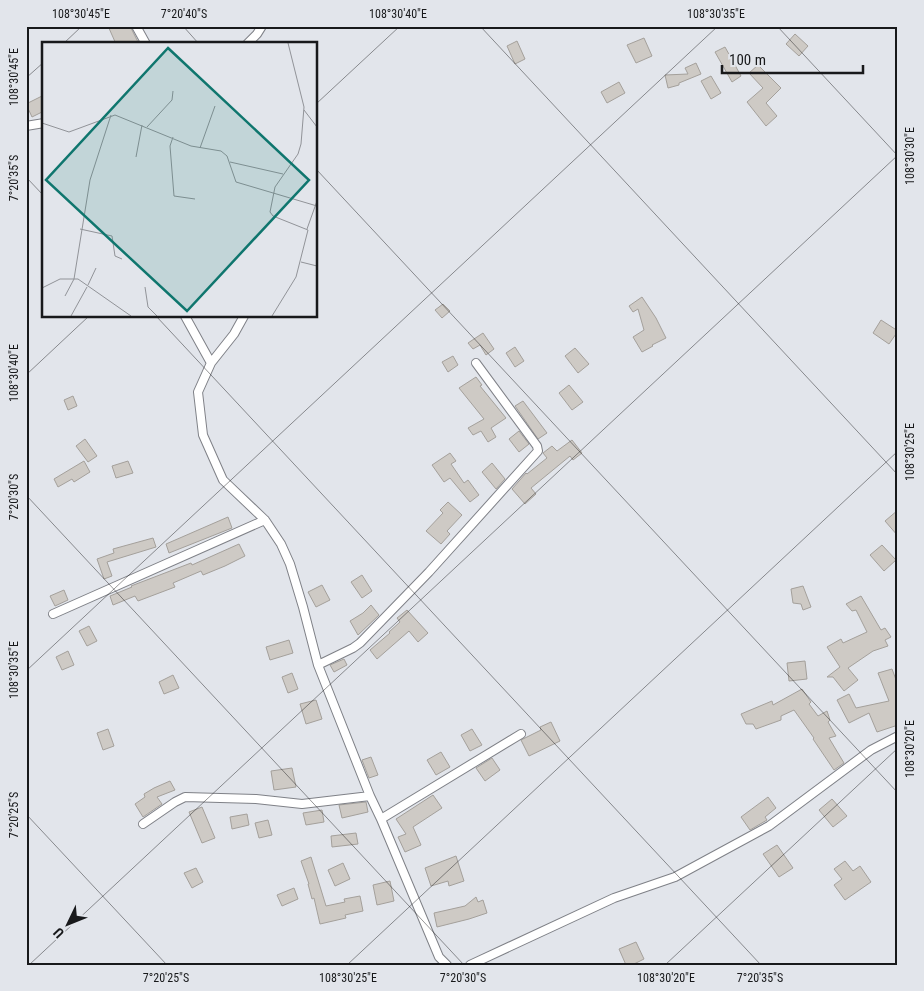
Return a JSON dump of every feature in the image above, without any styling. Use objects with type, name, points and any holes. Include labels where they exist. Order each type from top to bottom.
[{"type":"street","points":[[136,26],[145,42]]},
{"type":"street","points":[[249,42],[262,26]]},
{"type":"street","points":[[26,126],[42,123]]},
{"type":"street","points":[[186,318],[211,363]]},
{"type":"street","points":[[243,318],[234,334],[211,363],[198,392],[203,435],[223,480],[265,520],[281,544],[290,564],[306,615],[318,665],[370,796],[439,957],[446,965]]},
{"type":"street","points":[[318,665],[360,643],[429,572],[538,451],[537,446],[476,363]]},
{"type":"street","points":[[53,614],[265,520]]},
{"type":"street","points":[[381,819],[521,734]]},
{"type":"street","points":[[470,965],[614,898],[675,877],[769,826],[870,750],[898,736]]},
{"type":"street","points":[[143,824],[185,797],[256,799],[302,804],[370,796]]},
{"type":"building","points":[[108,26],[130,26],[138,42],[115,42]]},
{"type":"building","points":[[795,34],[808,46],[799,56],[786,44]]},
{"type":"building","points":[[644,38],[652,56],[636,63],[627,45]]},
{"type":"building","points":[[517,41],[525,59],[515,64],[507,46]]},
{"type":"building","points":[[725,47],[741,76],[732,82],[715,52]]},
{"type":"building","points":[[696,63],[701,74],[679,83],[679,85],[668,88],[665,75],[688,74],[685,68]]},
{"type":"building","points":[[758,65],[781,88],[766,103],[777,116],[766,126],[747,102],[763,88],[749,73]]},
{"type":"building","points":[[711,76],[721,93],[711,99],[701,81]]},
{"type":"building","points":[[619,82],[625,93],[607,103],[601,92]]},
{"type":"building","points":[[42,96],[42,112],[32,117],[26,104]]},
{"type":"building","points":[[642,297],[666,338],[642,352],[633,337],[644,330],[638,309],[633,312],[629,306]]},
{"type":"building","points":[[443,304],[450,311],[442,318],[435,310]]},
{"type":"building","points":[[881,320],[898,331],[889,344],[873,333]]},
{"type":"building","points":[[483,333],[494,349],[486,355],[480,345],[473,349],[468,343]]},
{"type":"building","points":[[515,347],[524,361],[515,367],[506,353]]},
{"type":"building","points":[[575,348],[589,364],[578,373],[565,356]]},
{"type":"building","points":[[453,356],[458,365],[448,372],[442,362]]},
{"type":"building","points":[[476,377],[482,385],[480,386],[506,418],[491,428],[496,437],[488,442],[481,431],[473,435],[468,428],[484,419],[459,388]]},
{"type":"building","points":[[569,385],[583,402],[572,410],[559,393]]},
{"type":"building","points":[[73,396],[77,406],[68,410],[64,400]]},
{"type":"building","points":[[523,401],[547,433],[538,439],[515,406]]},
{"type":"building","points":[[519,431],[529,444],[519,452],[509,439]]},
{"type":"building","points":[[85,439],[97,456],[88,462],[76,446]]},
{"type":"building","points":[[572,440],[582,453],[573,460],[570,456],[531,488],[536,494],[525,504],[512,489],[526,473],[547,458],[543,453],[552,446],[557,451]]},
{"type":"building","points":[[450,453],[456,461],[451,464],[464,483],[468,480],[479,495],[470,502],[450,478],[444,482],[432,465]]},
{"type":"building","points":[[84,461],[90,472],[74,482],[72,479],[58,487],[54,479]]},
{"type":"building","points":[[128,461],[133,473],[116,478],[112,466]]},
{"type":"building","points":[[492,463],[505,479],[496,489],[482,472]]},
{"type":"building","points":[[448,502],[462,515],[447,531],[450,534],[441,544],[426,531],[443,513],[440,510]]},
{"type":"building","points":[[898,510],[898,536],[885,521]]},
{"type":"building","points":[[228,517],[232,528],[169,553],[166,544]]},
{"type":"building","points":[[153,538],[156,547],[107,562],[112,576],[104,579],[97,559],[114,553],[113,549]]},
{"type":"building","points":[[239,544],[245,556],[225,566],[203,575],[201,571],[173,583],[175,587],[138,601],[135,596],[113,605],[110,596],[191,563],[192,565]]},
{"type":"building","points":[[882,545],[896,560],[884,571],[870,555]]},
{"type":"building","points":[[362,575],[372,591],[362,598],[351,582]]},
{"type":"building","points":[[322,585],[330,600],[316,607],[308,592]]},
{"type":"building","points":[[803,586],[811,607],[803,610],[801,604],[793,603],[791,589]]},
{"type":"building","points":[[64,590],[68,600],[55,606],[50,596]]},
{"type":"building","points":[[861,596],[881,630],[885,628],[891,637],[885,640],[888,646],[873,651],[848,668],[858,680],[844,691],[833,677],[827,677],[840,667],[827,647],[841,639],[843,643],[867,632],[856,610],[852,611],[846,604]]},
{"type":"building","points":[[371,605],[379,615],[358,635],[350,621],[363,613]]},
{"type":"building","points":[[407,610],[428,633],[418,642],[409,631],[377,659],[370,650],[390,633],[400,622],[397,618]]},
{"type":"building","points":[[89,626],[97,641],[87,646],[79,631]]},
{"type":"building","points":[[289,640],[293,653],[270,660],[266,647]]},
{"type":"building","points":[[68,651],[74,665],[62,670],[56,657]]},
{"type":"building","points":[[344,659],[347,665],[334,672],[330,665]]},
{"type":"building","points":[[805,661],[807,679],[789,681],[787,663]]},
{"type":"building","points":[[892,669],[898,685],[898,725],[877,732],[869,713],[849,723],[837,700],[849,694],[856,708],[889,701],[878,673]]},
{"type":"building","points":[[292,673],[298,689],[288,693],[282,677]]},
{"type":"building","points":[[173,675],[179,688],[164,694],[159,682]]},
{"type":"building","points":[[802,689],[811,702],[809,704],[818,716],[827,711],[830,720],[828,722],[836,736],[829,738],[844,763],[834,770],[794,710],[781,716],[781,720],[756,729],[753,724],[746,724],[741,714],[772,701],[773,705]]},
{"type":"building","points":[[316,700],[322,719],[306,724],[300,704]]},
{"type":"building","points":[[551,722],[560,741],[529,756],[521,740],[541,730],[540,727]]},
{"type":"building","points":[[108,729],[114,746],[103,750],[97,733]]},
{"type":"building","points":[[472,729],[482,745],[470,751],[461,735]]},
{"type":"building","points":[[441,752],[450,767],[436,775],[427,760]]},
{"type":"building","points":[[371,757],[378,775],[369,778],[362,760]]},
{"type":"building","points":[[492,758],[500,770],[485,781],[476,768]]},
{"type":"building","points":[[292,768],[296,787],[274,790],[271,771]]},
{"type":"building","points":[[170,781],[175,790],[157,797],[162,804],[143,817],[135,804],[145,797],[144,794]]},
{"type":"building","points":[[433,795],[442,808],[413,827],[421,845],[405,852],[398,837],[406,834],[396,819]]},
{"type":"building","points":[[768,797],[776,808],[765,817],[767,820],[750,830],[741,817]]},
{"type":"building","points":[[832,799],[847,816],[833,827],[819,810]]},
{"type":"building","points":[[366,802],[368,812],[342,818],[339,805]]},
{"type":"building","points":[[202,807],[215,838],[202,843],[189,812]]},
{"type":"building","points":[[322,810],[324,822],[306,825],[303,813]]},
{"type":"building","points":[[247,814],[249,825],[232,829],[230,817]]},
{"type":"building","points":[[268,820],[272,835],[259,838],[255,823]]},
{"type":"building","points":[[356,833],[358,844],[332,847],[331,836]]},
{"type":"building","points":[[777,845],[793,868],[779,877],[763,854]]},
{"type":"building","points":[[456,856],[464,881],[449,886],[448,881],[431,886],[425,868]]},
{"type":"building","points":[[311,857],[326,906],[345,902],[344,899],[360,896],[363,911],[345,915],[346,918],[320,924],[314,898],[312,899],[301,861]]},
{"type":"building","points":[[845,861],[853,871],[860,866],[871,882],[845,900],[834,885],[842,879],[834,869]]},
{"type":"building","points":[[343,863],[350,879],[335,886],[328,870]]},
{"type":"building","points":[[196,868],[203,882],[192,888],[184,873]]},
{"type":"building","points":[[390,881],[394,901],[377,905],[373,885]]},
{"type":"building","points":[[294,888],[298,899],[282,906],[277,895]]},
{"type":"building","points":[[476,897],[478,902],[483,900],[487,913],[437,927],[434,913],[465,906]]},
{"type":"building","points":[[636,942],[644,959],[632,965],[626,965],[619,949]]}]
